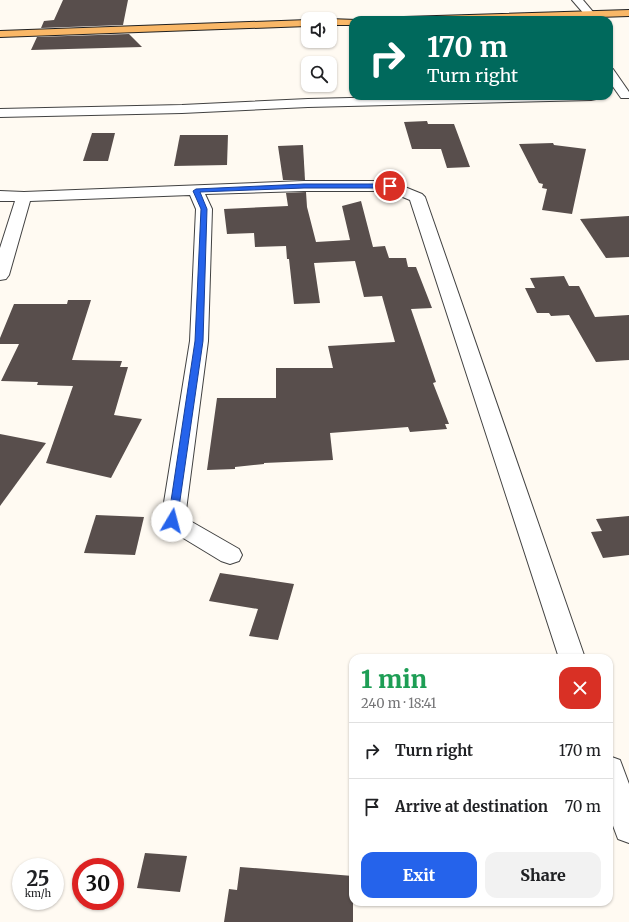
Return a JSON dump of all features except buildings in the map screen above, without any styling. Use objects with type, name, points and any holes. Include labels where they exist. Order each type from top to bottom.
[{"type":"main road","points":[[576,16],[629,12]]},
{"type":"main road","points":[[337,22],[349,22]]},
{"type":"main road","points":[[0,34],[301,23]]},
{"type":"street","points":[[577,0],[589,14]]},
{"type":"street","points":[[613,77],[627,95]]},
{"type":"street","points":[[613,96],[627,95]]},
{"type":"street","points":[[0,113],[182,109],[308,103],[429,100]]},
{"type":"street","points":[[0,196],[24,197],[304,186],[390,186],[417,197],[571,654]]},
{"type":"street","points":[[196,191],[204,209],[199,341],[172,521],[230,555]]},
{"type":"street","points":[[0,275],[24,197]]},
{"type":"street","points":[[613,781],[629,829]]},
{"type":"route","points":[[172,521],[199,341],[204,209],[196,191],[304,186],[390,186]]}]
